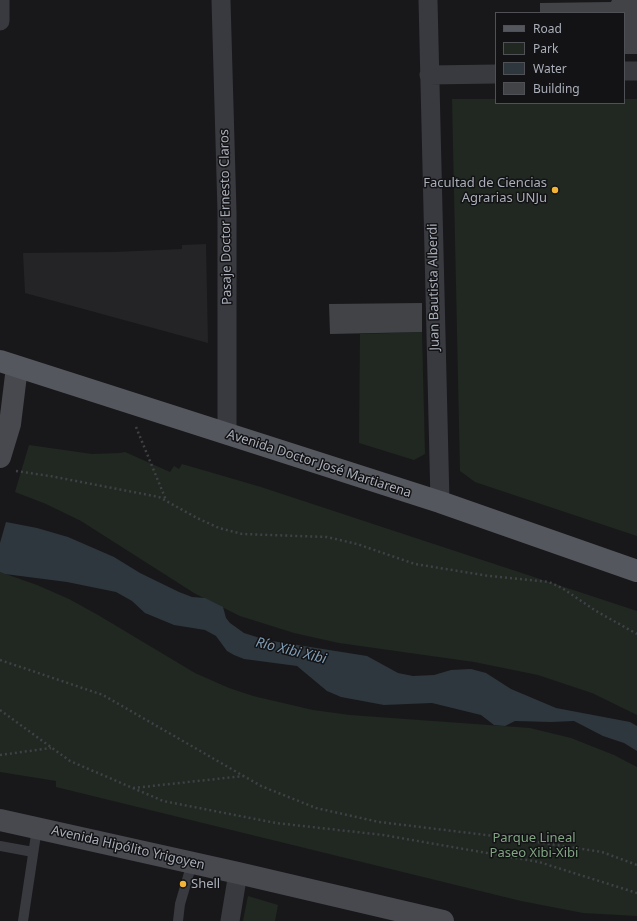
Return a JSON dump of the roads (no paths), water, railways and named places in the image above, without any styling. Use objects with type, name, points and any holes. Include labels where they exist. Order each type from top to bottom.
[{"type":"main road","name":"Avenida Doctor José Martiarena","points":[[8,364],[440,502],[637,571]]},
{"type":"main road","points":[[7,464],[10,424],[8,364]]},
{"type":"main road","name":"Avenida Hipólito Yrigoyen","points":[[0,820],[238,873],[443,921]]},
{"type":"street","points":[[0,0],[0,21]]},
{"type":"street","name":"Pasaje Doctor Ernesto Claros","points":[[221,0],[227,212],[227,434]]},
{"type":"street","name":"Juan Bautista Alberdi","points":[[428,0],[440,502]]},
{"type":"street","points":[[625,71],[637,71]]},
{"type":"street","points":[[429,75],[495,74]]},
{"type":"street","points":[[230,921],[238,873]]},
{"type":"lane","points":[[23,921],[37,828]]},
{"type":"lane","points":[[0,846],[34,852]]},
{"type":"lane","points":[[178,921],[180,904],[192,863]]},
{"type":"water","name":"Río Xibi Xibi","points":[[6,522],[37,528],[68,537],[114,557],[140,573],[179,592],[192,597],[205,598],[223,607],[226,618],[230,623],[244,633],[266,640],[367,656],[398,673],[413,676],[434,675],[451,670],[471,669],[486,673],[511,689],[556,708],[630,722],[637,726],[637,751],[624,743],[603,736],[574,721],[515,721],[505,726],[494,725],[481,715],[432,703],[384,705],[341,697],[327,691],[297,666],[244,659],[234,655],[227,651],[216,636],[205,630],[174,625],[145,613],[132,601],[116,592],[67,582],[5,574],[0,572],[0,543]]},
{"type":"place","name":"Facultad de Ciencias Agrarias UNJu","points":[[555,190]]},
{"type":"place","name":"Shell","points":[[183,884]]},
{"type":"park label","name":"Parque Lineal Paseo Xibi-Xibi","points":[[534,846]]}]
